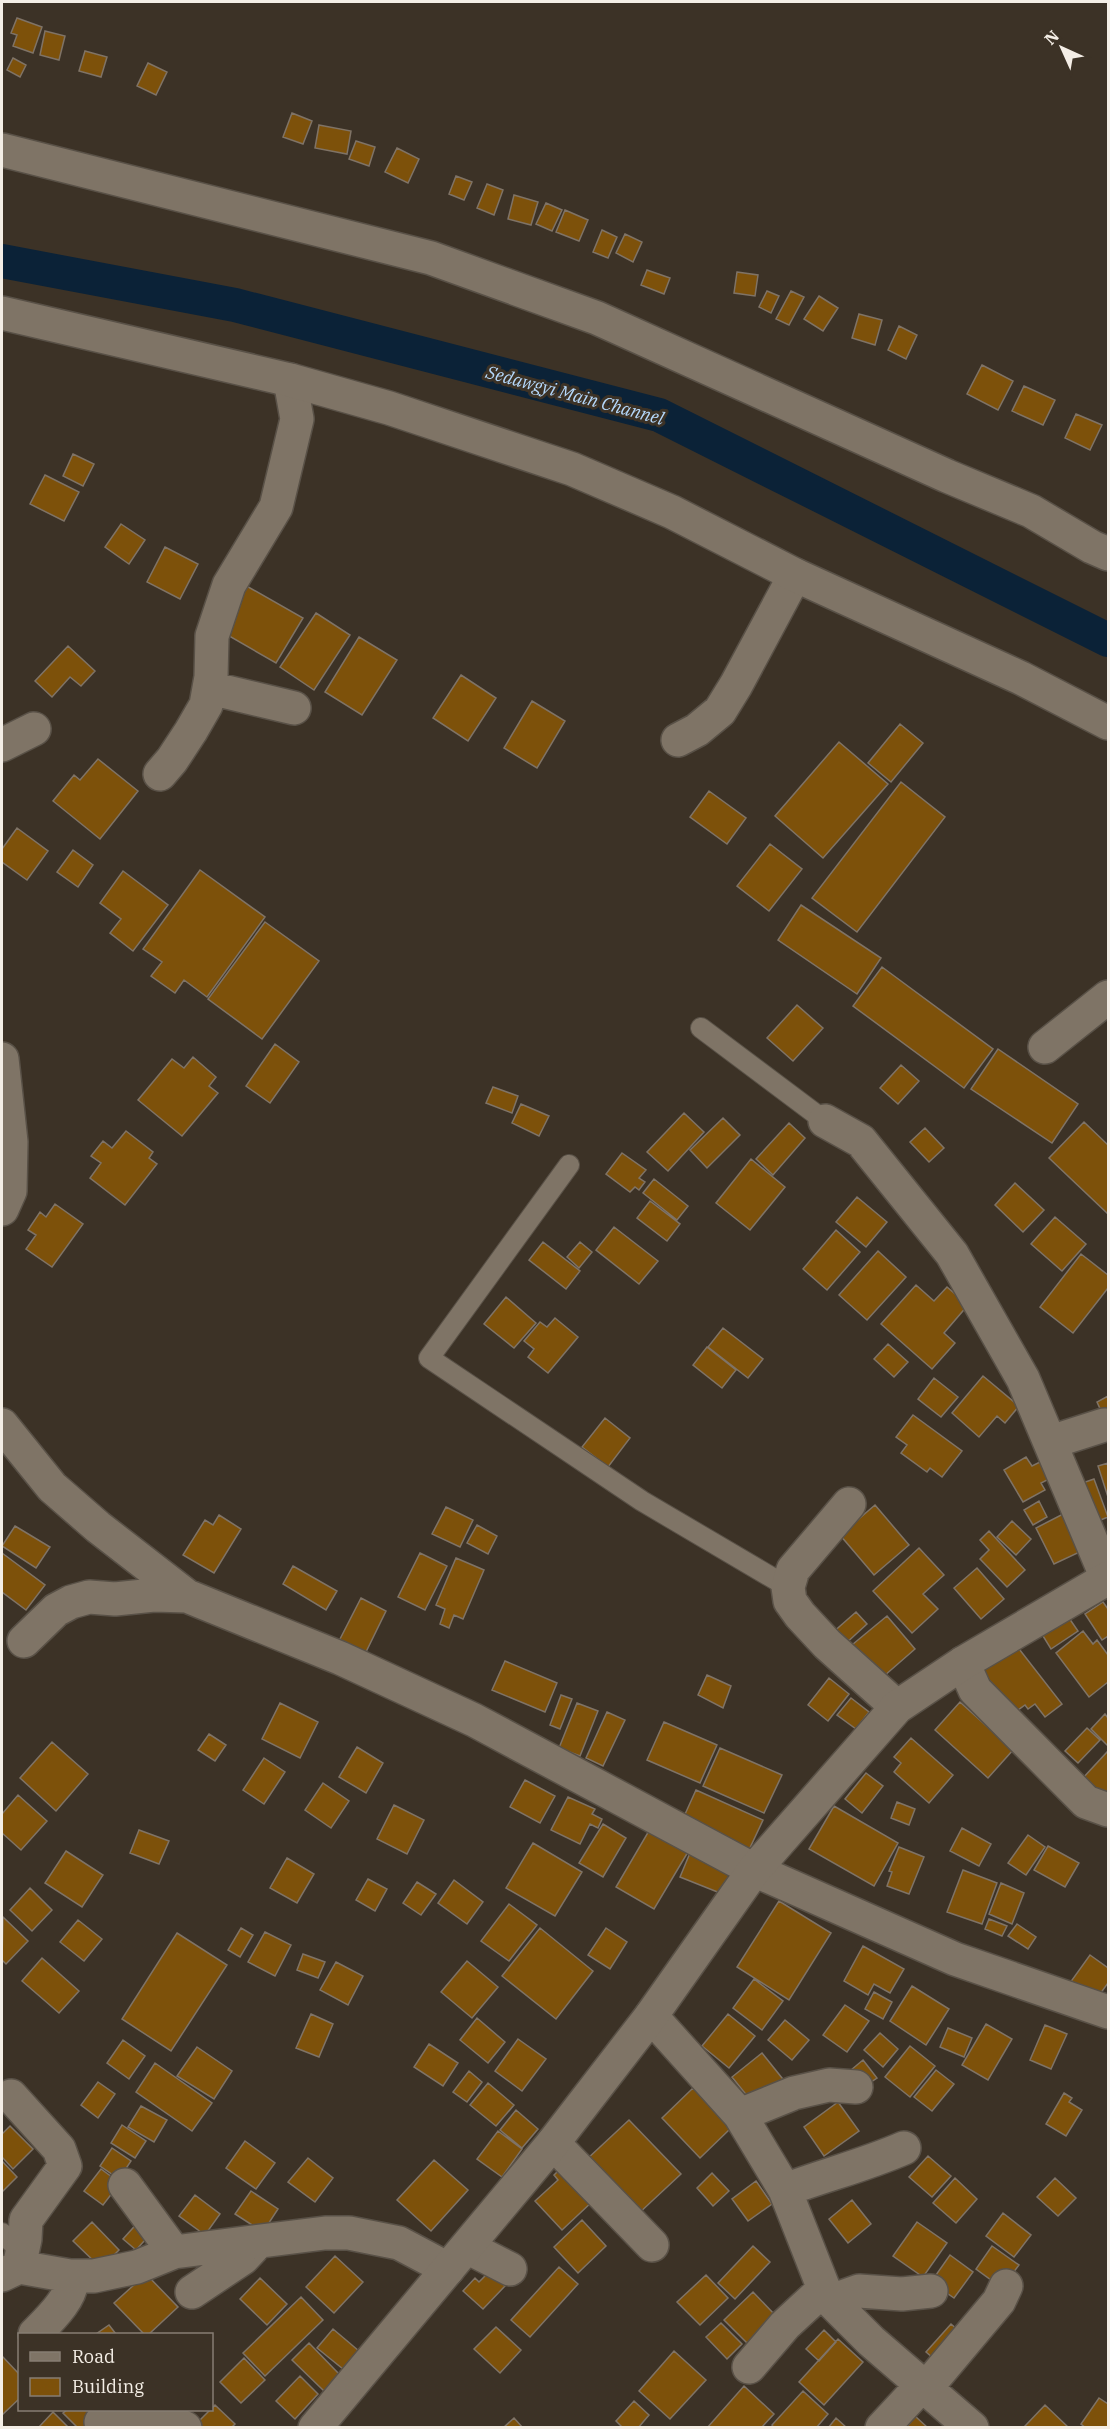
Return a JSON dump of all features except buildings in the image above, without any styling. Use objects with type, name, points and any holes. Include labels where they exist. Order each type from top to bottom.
[{"type":"street","points":[[2,150],[431,258],[597,318],[947,476],[1031,511],[1108,554]]},
{"type":"street","points":[[2,313],[290,380],[389,408],[572,469],[672,512],[795,575],[1022,678],[1108,723]]},
{"type":"street","points":[[160,774],[191,732],[206,705],[210,688],[212,636],[229,585],[270,518],[280,492],[297,419],[290,380]]},
{"type":"street","points":[[678,740],[697,730],[720,711],[795,575]]},
{"type":"street","points":[[210,688],[294,708]]},
{"type":"street","points":[[2,745],[34,729]]},
{"type":"street","points":[[1045,1047],[1108,997]]},
{"type":"street","points":[[2,1059],[11,1142],[10,1191],[2,1209]]},
{"type":"street","points":[[315,2427],[552,2142],[651,2016],[754,1870],[897,1707],[963,1663],[1108,1578],[1082,1523],[1023,1379],[952,1254],[861,1141],[825,1121]]},
{"type":"street","points":[[2,1425],[52,1487],[98,1527],[187,1596],[340,1658],[474,1720],[754,1870],[955,1959],[1108,2012]]},
{"type":"street","points":[[1051,1443],[1104,1425]]},
{"type":"street","points":[[849,1504],[793,1570],[788,1587],[790,1601],[827,1644],[897,1707]]},
{"type":"street","points":[[24,1641],[56,1610],[71,1602],[89,1598],[187,1596]]},
{"type":"street","points":[[963,1663],[975,1690],[1086,1802],[1108,1810]]},
{"type":"street","points":[[651,2016],[740,2115],[785,2190],[827,2295],[871,2341],[924,2386],[965,2426]]},
{"type":"street","points":[[740,2115],[794,2094],[829,2085],[856,2087]]},
{"type":"street","points":[[10,2096],[59,2149],[65,2166],[26,2220],[11,2257],[70,2276],[94,2276],[137,2267],[174,2252],[325,2233],[349,2234],[399,2242],[457,2258],[510,2269]]},
{"type":"street","points":[[552,2142],[652,2245]]},
{"type":"street","points":[[785,2190],[818,2177],[870,2163],[904,2148]]},
{"type":"street","points":[[124,2185],[174,2252]]},
{"type":"street","points":[[192,2292],[243,2258],[258,2242]]},
{"type":"street","points":[[36,2333],[50,2320],[71,2290],[73,2283],[70,2276]]},
{"type":"street","points":[[882,2427],[924,2386],[999,2301],[1006,2286]]},
{"type":"street","points":[[749,2367],[785,2325],[827,2295],[860,2291],[902,2294],[931,2291]]},
{"type":"street","points":[[101,2422],[152,2415],[185,2427]]},
{"type":"lane","points":[[701,1028],[825,1121]]},
{"type":"lane","points":[[569,1165],[429,1358],[642,1501],[788,1587]]},
{"type":"waterway","name":"Sedawgyi Main Channel","points":[[2,261],[235,305],[659,415],[1108,640]]}]
